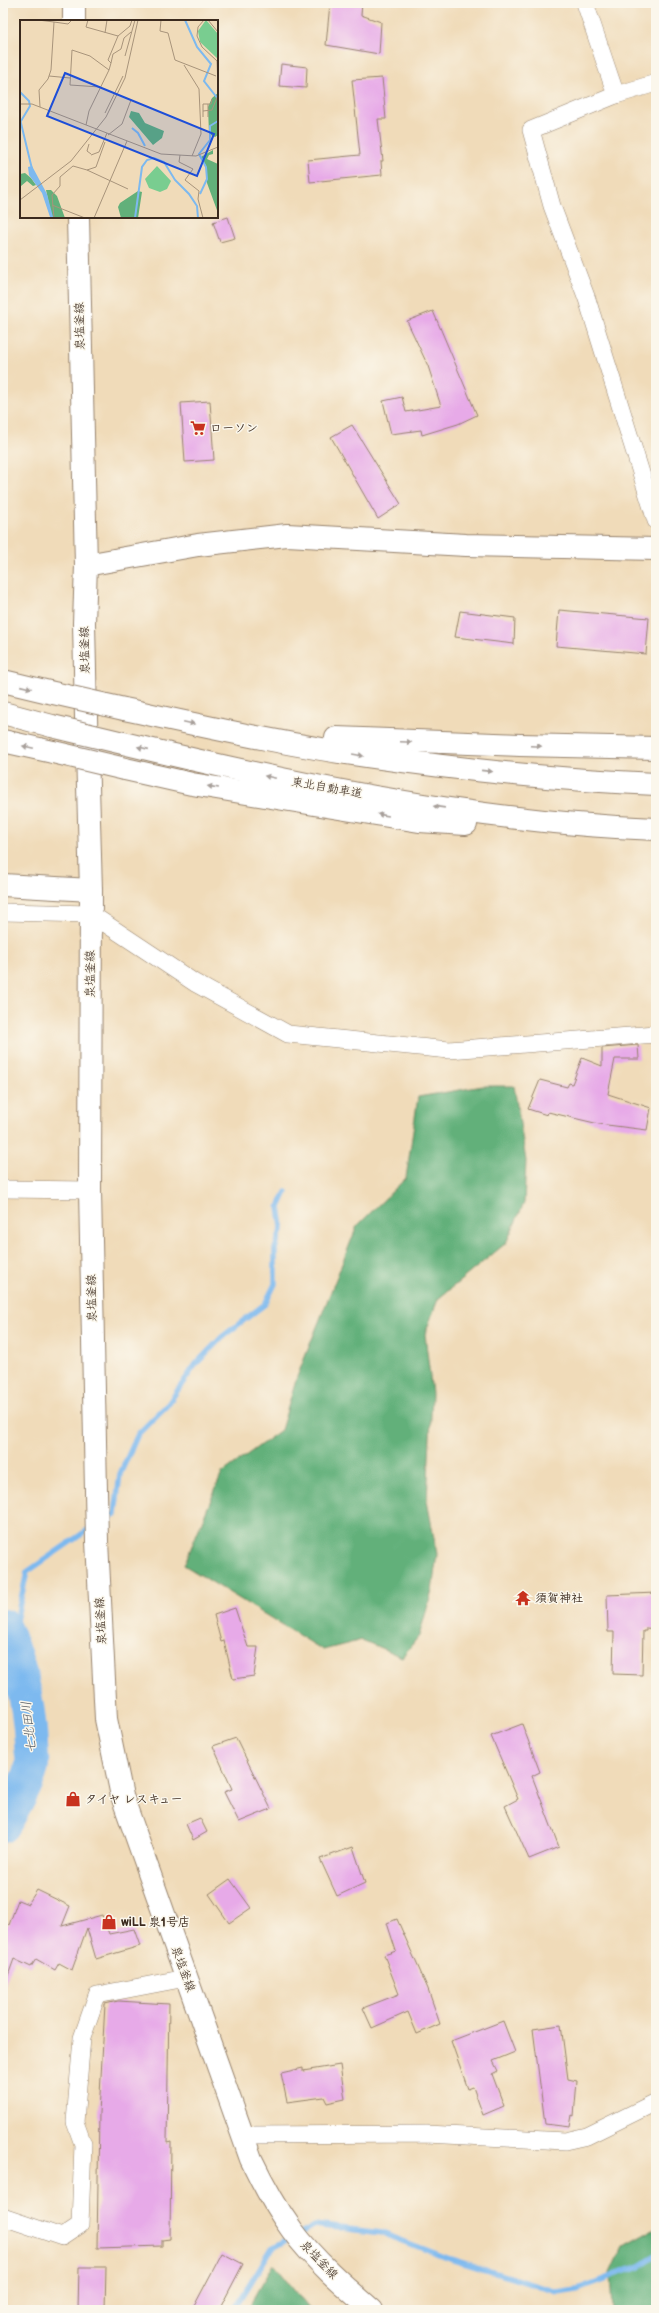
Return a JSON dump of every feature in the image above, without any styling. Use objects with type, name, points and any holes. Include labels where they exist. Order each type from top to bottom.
[{"type":"main road","points":[[74,3],[74,20]]},
{"type":"main road","name":"泉塩釜線","points":[[78,218],[86,565],[84,623],[91,890],[90,1190],[97,1541],[106,1719],[122,1796],[242,2135],[268,2193],[299,2238],[372,2310]]},
{"type":"main road","points":[[86,565],[198,545],[287,535],[466,545],[656,549]]},
{"type":"main road","points":[[3,681],[214,728],[366,756],[536,776],[656,784]]},
{"type":"main road","name":"東北自動車道","points":[[3,714],[304,784],[428,806],[522,818],[656,829]]},
{"type":"main road","points":[[214,728],[367,741],[656,748]]},
{"type":"main road","points":[[3,742],[54,752],[192,784],[419,821],[507,827],[631,828]]},
{"type":"main road","points":[[3,885],[91,890]]},
{"type":"street","points":[[585,3],[616,95]]},
{"type":"street","points":[[656,83],[616,95],[531,130],[552,206],[587,299],[656,521]]},
{"type":"street","points":[[3,912],[91,914],[196,982],[288,1034],[449,1050],[656,1034]]},
{"type":"street","points":[[3,1189],[90,1190]]},
{"type":"street","points":[[3,2217],[62,2237],[80,2225],[83,2144],[75,2122],[82,2038],[97,1995],[186,1978]]},
{"type":"street","points":[[242,2135],[426,2134],[565,2141],[587,2136],[656,2102]]},
{"type":"green space","points":[[483,1086],[514,1086],[526,1161],[524,1203],[506,1243],[438,1299],[425,1334],[432,1394],[427,1501],[437,1554],[432,1591],[419,1636],[402,1657],[362,1640],[323,1650],[184,1565],[222,1473],[281,1430],[297,1377],[357,1226],[406,1178],[418,1097]]},
{"type":"green space","points":[[656,2228],[656,2310],[612,2310],[610,2273],[622,2247]]},
{"type":"green space","points":[[273,2264],[310,2310],[247,2310]]},
{"type":"building","points":[[330,3],[362,3],[361,15],[381,22],[379,54],[326,45]]},
{"type":"building","points":[[281,64],[307,67],[306,88],[279,86]]},
{"type":"building","points":[[382,78],[386,119],[378,119],[383,161],[381,161],[382,175],[310,182],[308,160],[360,155],[352,80]]},
{"type":"building","points":[[228,217],[235,238],[220,242],[213,222]]},
{"type":"building","points":[[433,311],[477,415],[458,424],[422,435],[421,430],[391,434],[383,401],[402,397],[406,412],[441,406],[428,366],[407,321]]},
{"type":"building","points":[[210,401],[214,460],[185,462],[181,403]]},
{"type":"building","points":[[352,425],[401,504],[378,519],[331,437]]},
{"type":"building","points":[[559,610],[649,618],[646,654],[556,646]]},
{"type":"building","points":[[460,611],[515,618],[514,644],[455,637]]},
{"type":"building","points":[[638,1045],[639,1059],[615,1059],[608,1094],[651,1108],[647,1130],[599,1124],[548,1112],[547,1115],[528,1109],[540,1080],[567,1087],[569,1083],[572,1084],[582,1058],[602,1066],[602,1048]]},
{"type":"building","points":[[656,1593],[656,1629],[646,1628],[646,1631],[643,1631],[642,1675],[613,1674],[614,1632],[608,1632],[607,1595]]},
{"type":"building","points":[[235,1608],[248,1647],[258,1647],[254,1676],[233,1679],[224,1641],[221,1642],[214,1615]]},
{"type":"building","points":[[522,1724],[540,1772],[532,1776],[559,1847],[529,1859],[505,1806],[518,1799],[491,1736]]},
{"type":"building","points":[[236,1738],[271,1809],[239,1822],[224,1792],[232,1789],[213,1746]]},
{"type":"building","points":[[200,1818],[207,1832],[193,1840],[186,1824]]},
{"type":"building","points":[[353,1847],[365,1883],[337,1896],[320,1859]]},
{"type":"building","points":[[230,1879],[251,1908],[229,1923],[209,1894]]},
{"type":"building","points":[[37,1890],[70,1906],[62,1926],[102,1915],[109,1934],[134,1929],[140,1946],[96,1959],[87,1928],[72,1970],[59,1963],[55,1970],[36,1959],[31,1967],[14,1959],[5,1984],[3,1984],[3,1923],[9,1925],[18,1900],[28,1904]]},
{"type":"building","points":[[397,1919],[428,1989],[440,2024],[417,2034],[408,2012],[372,2028],[363,2008],[399,1994],[384,1955],[396,1951],[387,1923]]},
{"type":"building","points":[[118,2001],[169,2004],[167,2143],[171,2142],[170,2239],[162,2240],[162,2246],[97,2248],[99,2113],[105,2004]]},
{"type":"building","points":[[503,2021],[515,2052],[493,2061],[498,2071],[492,2074],[504,2106],[483,2115],[473,2087],[468,2089],[451,2041]]},
{"type":"building","points":[[561,2025],[568,2079],[577,2081],[574,2116],[572,2115],[570,2127],[545,2124],[533,2029]]},
{"type":"building","points":[[340,2065],[345,2099],[327,2103],[324,2097],[287,2102],[281,2073],[303,2068],[303,2071]]},
{"type":"building","points":[[222,2253],[243,2264],[219,2310],[192,2310]]},
{"type":"building","points":[[79,2267],[106,2267],[105,2310],[78,2310]]},
{"type":"waterway","points":[[101,1522],[115,1514],[120,1474],[138,1434],[168,1404],[196,1364],[222,1337],[265,1304],[275,1284],[275,1249],[282,1227],[279,1207],[286,1192]]},
{"type":"waterway","points":[[11,1643],[27,1572],[92,1527]]},
{"type":"waterway","name":"七北田川","points":[[3,1626],[14,1654],[23,1684],[30,1729],[32,1760],[31,1772],[28,1779],[3,1826]]},
{"type":"waterway","points":[[300,2233],[314,2225],[382,2233],[450,2259],[557,2292],[577,2289],[639,2266],[656,2256]]},
{"type":"waterway","points":[[234,2310],[272,2248],[292,2237]]},
{"type":"place","name":"ローソン","points":[[198,428]]},
{"type":"place","name":"須賀神社","points":[[523,1598]]},
{"type":"place","name":"タイヤ レスキュー","points":[[73,1799]]},
{"type":"place","name":"wiLL 泉1号店","points":[[109,1922]]}]
